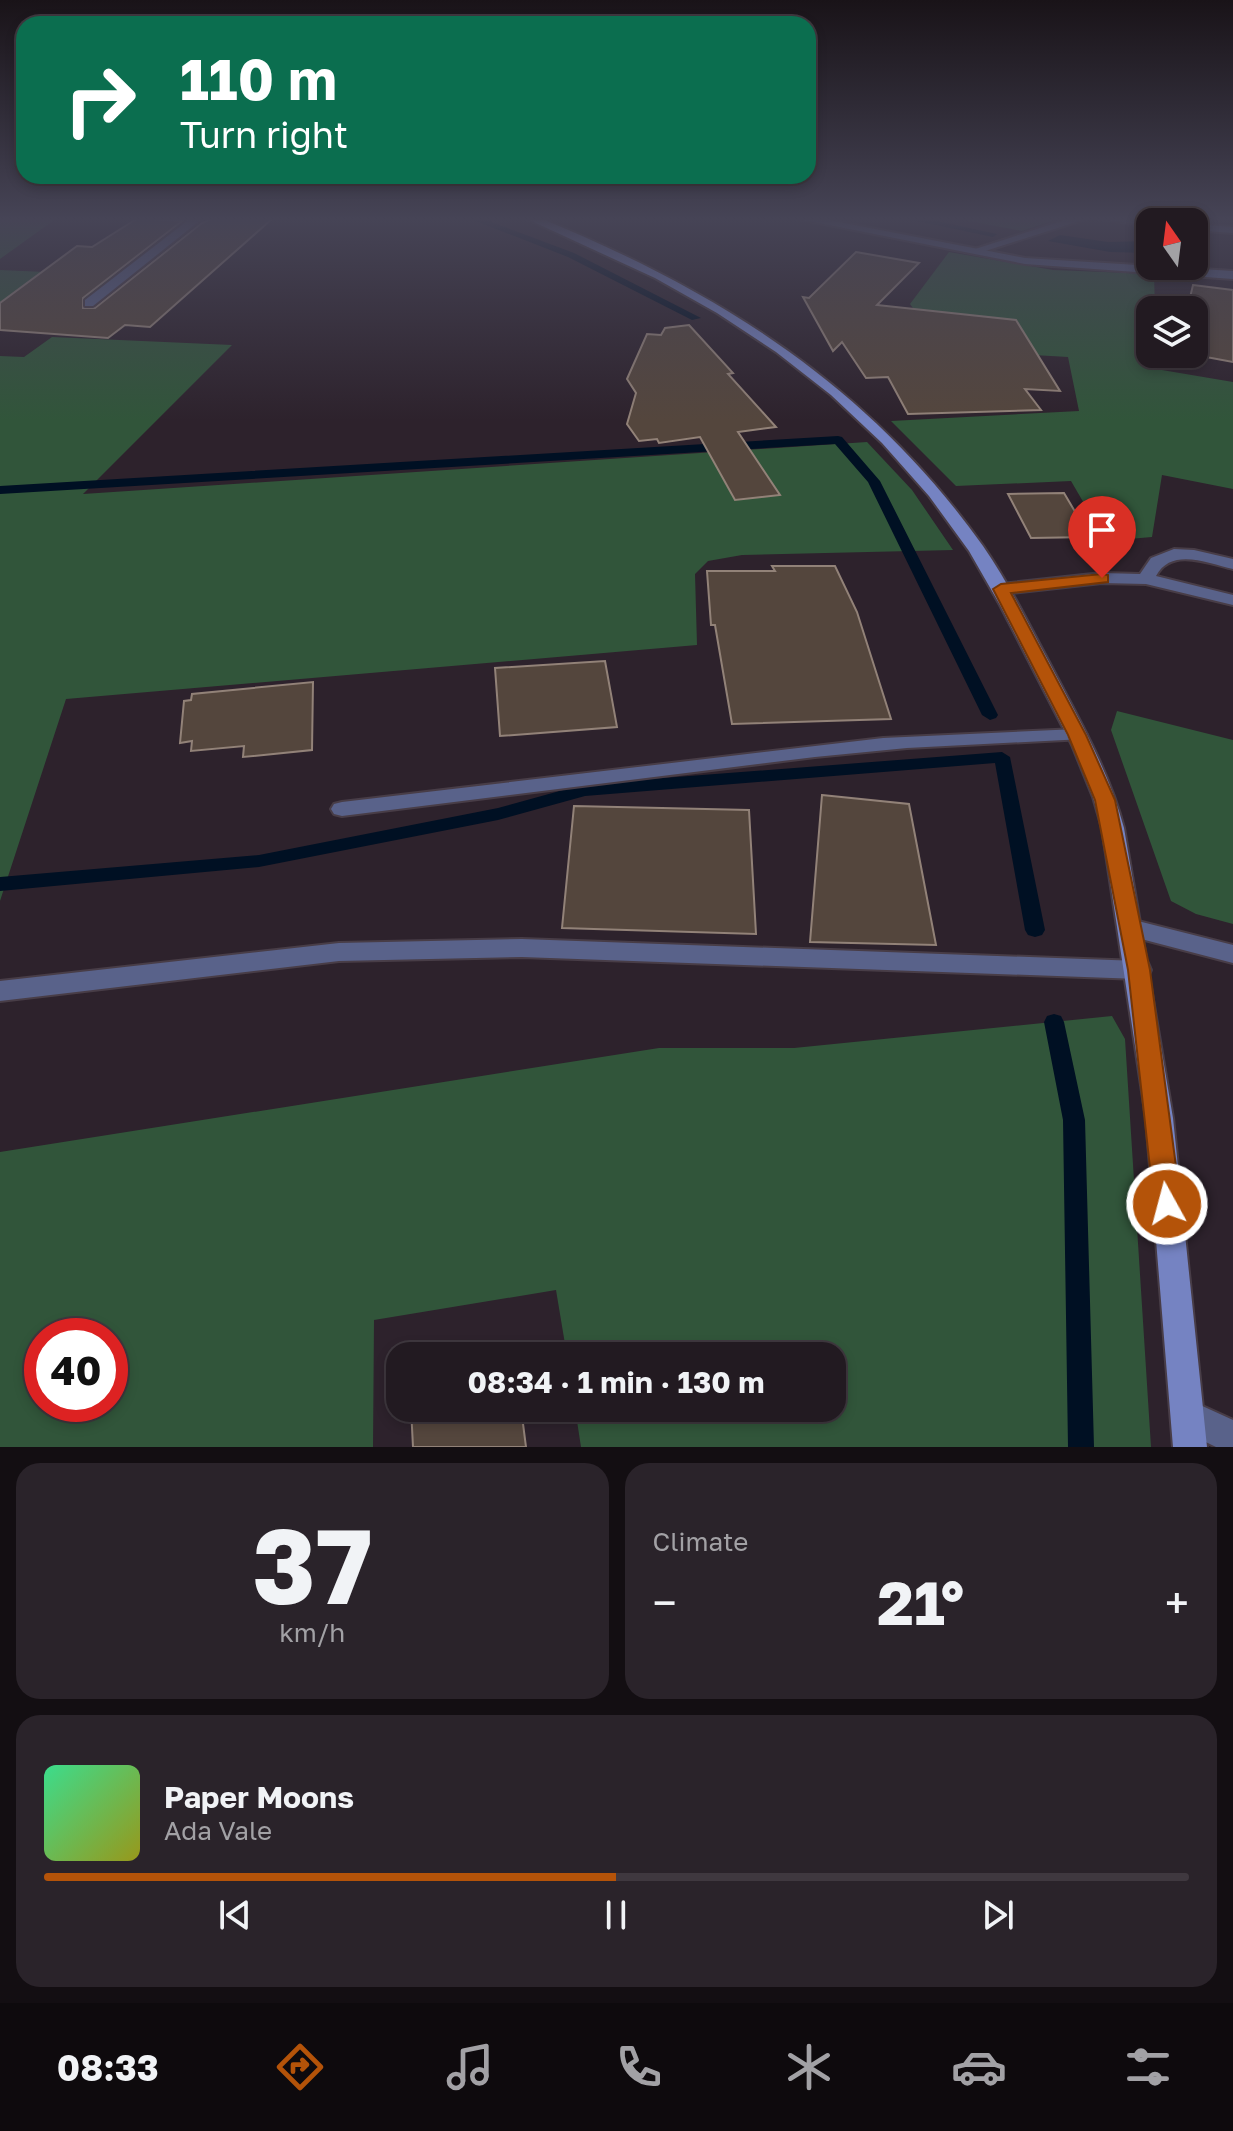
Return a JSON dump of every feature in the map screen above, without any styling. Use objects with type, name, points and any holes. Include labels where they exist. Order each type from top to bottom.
[{"type":"street","points":[[89,303],[111,286]]},
{"type":"street","points":[[676,286],[732,315],[827,382],[858,410],[930,488],[975,547],[1001,589],[1077,735],[1105,800],[1139,970],[1182,1321],[1188,1431],[1233,1438]]},
{"type":"street","points":[[1146,579],[1157,562],[1179,555],[1195,554],[1233,564]]},
{"type":"street","points":[[1001,589],[1102,578],[1146,579],[1233,600]]},
{"type":"street","points":[[342,809],[886,744],[1077,735]]},
{"type":"street","points":[[1130,928],[1233,954]]},
{"type":"street","points":[[0,991],[339,952],[476,949],[683,953],[1139,970]]},
{"type":"green space","points":[[0,286],[102,286],[79,304],[0,313]]},
{"type":"green space","points":[[924,286],[1154,286],[1155,296],[1136,296],[1136,368],[1156,368],[1233,382],[1233,489],[1162,475],[1152,537],[1106,541],[1071,481],[956,486],[891,421],[1079,411],[1068,357],[944,350],[910,304]]},
{"type":"green space","points":[[52,337],[232,345],[83,494],[867,442],[912,490],[953,550],[742,555],[708,561],[695,574],[697,645],[66,699],[0,901],[0,356],[24,357]]},
{"type":"green space","points":[[1117,711],[1233,740],[1233,924],[1196,914],[1171,901],[1111,730]]},
{"type":"green space","points":[[1112,1016],[1125,1039],[1151,1447],[581,1447],[577,1422],[846,1422],[846,1342],[565,1342],[556,1290],[374,1320],[373,1447],[0,1447],[0,1152],[659,1048],[794,1048]]},
{"type":"building","points":[[24,286],[99,286],[83,298],[83,308],[95,308],[123,286],[197,286],[150,327],[125,325],[108,338],[0,330],[0,303]]},
{"type":"building","points":[[822,286],[896,286],[877,305],[1016,320],[1060,391],[1025,389],[1041,410],[908,414],[888,377],[866,378],[842,342],[833,351],[803,297],[809,298]]},
{"type":"building","points":[[1193,286],[1233,290],[1233,362],[1208,357],[1208,296],[1190,296]]},
{"type":"building","points":[[689,325],[776,427],[738,432],[780,495],[735,500],[700,437],[659,443],[657,439],[639,441],[627,424],[636,393],[627,379],[647,334],[661,335],[665,328]]},
{"type":"building","points":[[1064,493],[1090,537],[1031,538],[1008,494]]},
{"type":"building","points":[[772,566],[835,566],[857,612],[891,719],[732,724],[715,625],[711,625],[707,571],[775,571]]},
{"type":"building","points":[[605,661],[617,727],[500,736],[495,668]]},
{"type":"building","points":[[313,682],[312,750],[243,757],[244,746],[191,751],[192,741],[180,743],[184,701],[191,700],[192,694]]},
{"type":"building","points":[[822,795],[909,804],[936,945],[810,942]]},
{"type":"building","points":[[574,806],[749,810],[756,934],[562,928]]},
{"type":"building","points":[[412,1422],[523,1422],[526,1447],[413,1447]]},
{"type":"waterway","points":[[632,286],[696,318]]},
{"type":"waterway","points":[[0,490],[838,440],[874,481],[990,715]]},
{"type":"waterway","points":[[0,884],[259,861],[498,814],[585,790],[1002,757],[1035,930]]},
{"type":"waterway","points":[[1054,1022],[1074,1120],[1081,1447]]},
{"type":"route","points":[[1102,578],[1001,589],[1077,735],[1105,800],[1139,970],[1167,1204]]}]
